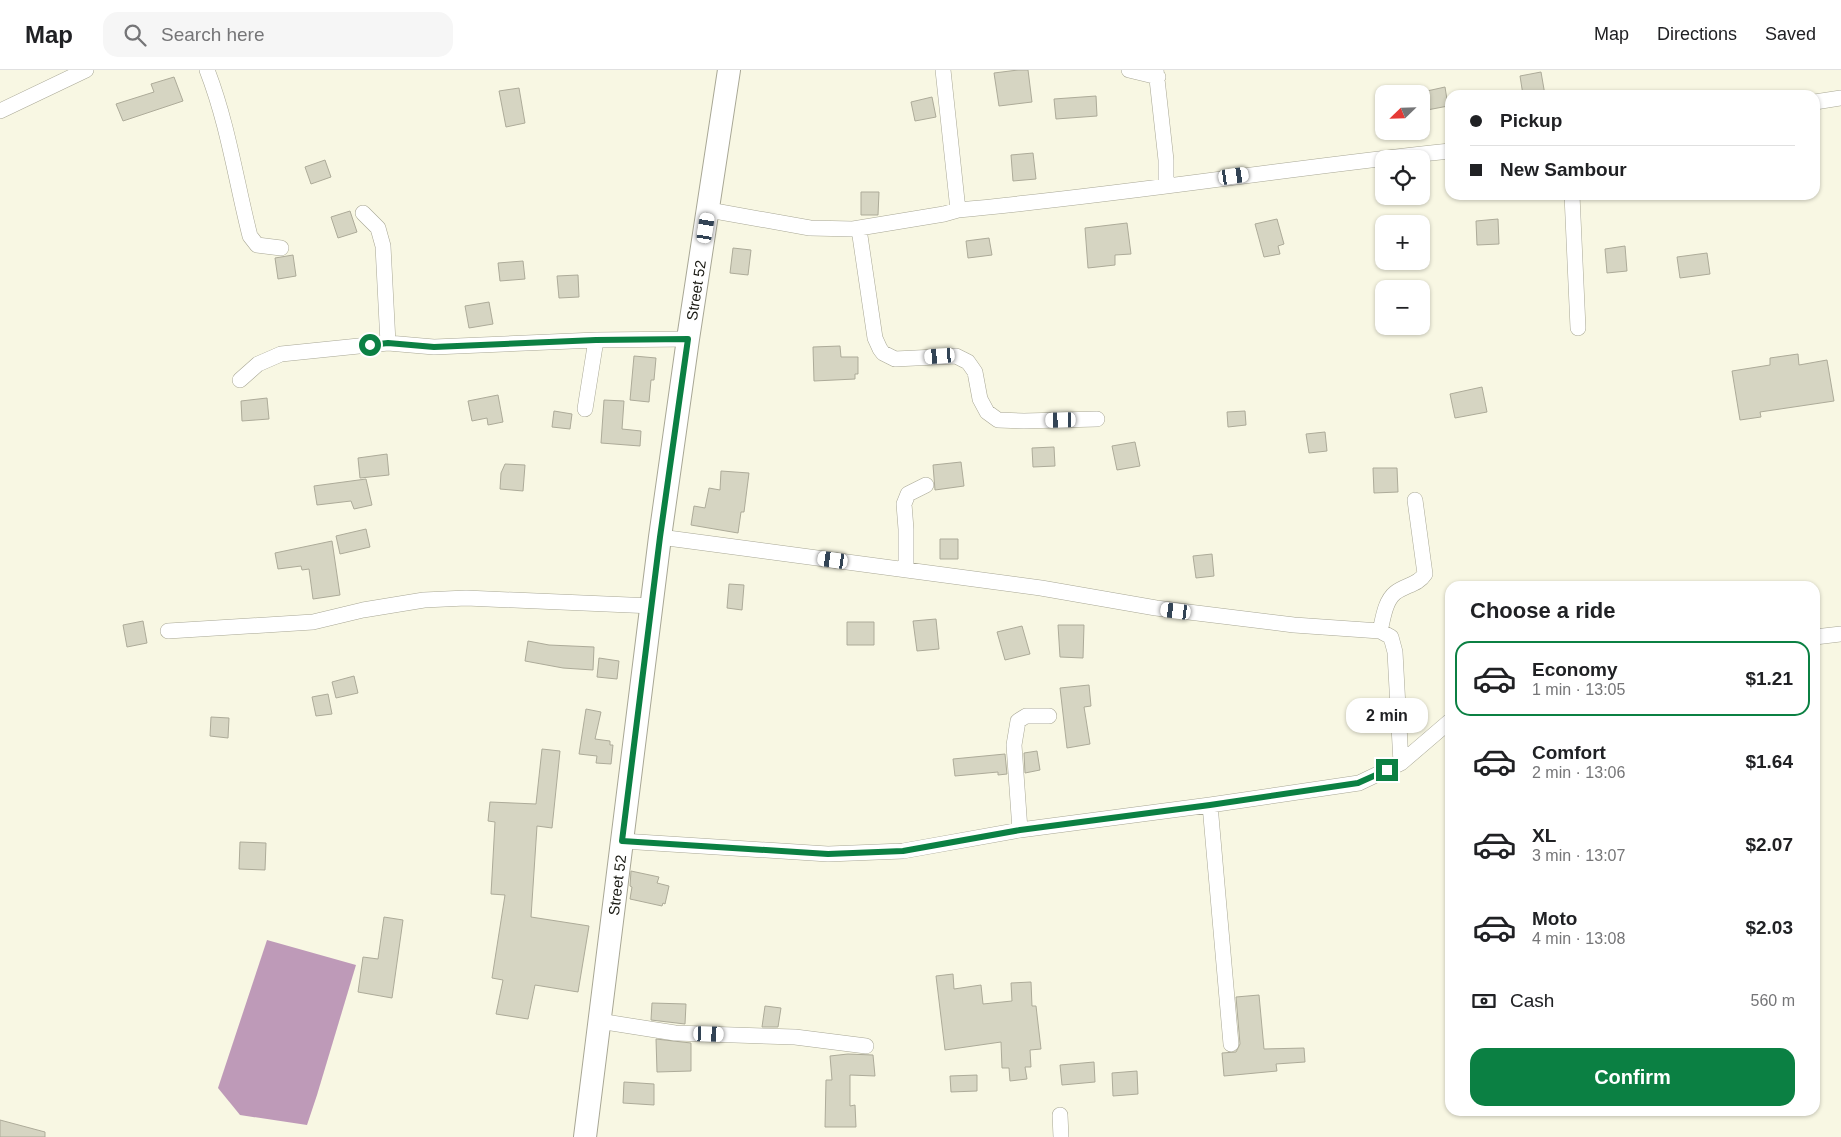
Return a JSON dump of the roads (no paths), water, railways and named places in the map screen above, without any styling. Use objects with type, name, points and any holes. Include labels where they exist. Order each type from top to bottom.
[{"type":"street","points":[[0,111],[86,70]]},
{"type":"street","points":[[207,70],[218,98],[228,136],[250,236],[257,245],[281,248]]},
{"type":"street","name":"Street 52","points":[[585,1137],[653,606],[660,537],[729,70]]},
{"type":"street","points":[[943,70],[958,210]]},
{"type":"street","points":[[1130,70],[1157,74],[1166,160],[1166,186]]},
{"type":"street","points":[[1820,101],[1841,98]]},
{"type":"street","points":[[709,210],[810,228],[859,229],[958,210],[1049,201],[1354,161],[1445,152]]},
{"type":"street","points":[[1572,200],[1578,328]]},
{"type":"street","points":[[363,213],[378,228],[383,246],[388,343]]},
{"type":"street","points":[[859,229],[875,338],[883,353],[895,359],[956,356],[968,362],[976,372],[980,399],[987,412],[998,420],[1097,419]]},
{"type":"street","points":[[240,380],[258,364],[281,354],[388,343],[434,347],[596,340],[688,339]]},
{"type":"street","points":[[585,408],[596,340]]},
{"type":"street","points":[[906,570],[904,504],[908,494],[926,485]]},
{"type":"street","points":[[1380,631],[1388,602],[1395,594],[1421,580],[1425,574],[1415,500]]},
{"type":"street","points":[[660,537],[1041,588],[1156,608],[1294,625],[1380,631],[1391,636],[1395,652],[1401,763]]},
{"type":"street","points":[[168,631],[313,622],[363,610],[424,600],[466,598],[653,606]]},
{"type":"street","points":[[1820,636],[1841,634]]},
{"type":"street","points":[[1020,830],[1014,745],[1018,721],[1026,716],[1049,716]]},
{"type":"street","points":[[622,841],[828,854],[903,851],[1020,830],[1358,783],[1401,763],[1445,725]]},
{"type":"street","points":[[1210,805],[1231,1044]]},
{"type":"street","points":[[599,1021],[675,1033],[795,1037],[866,1046]]},
{"type":"street","points":[[1060,1115],[1061,1137]]}]
